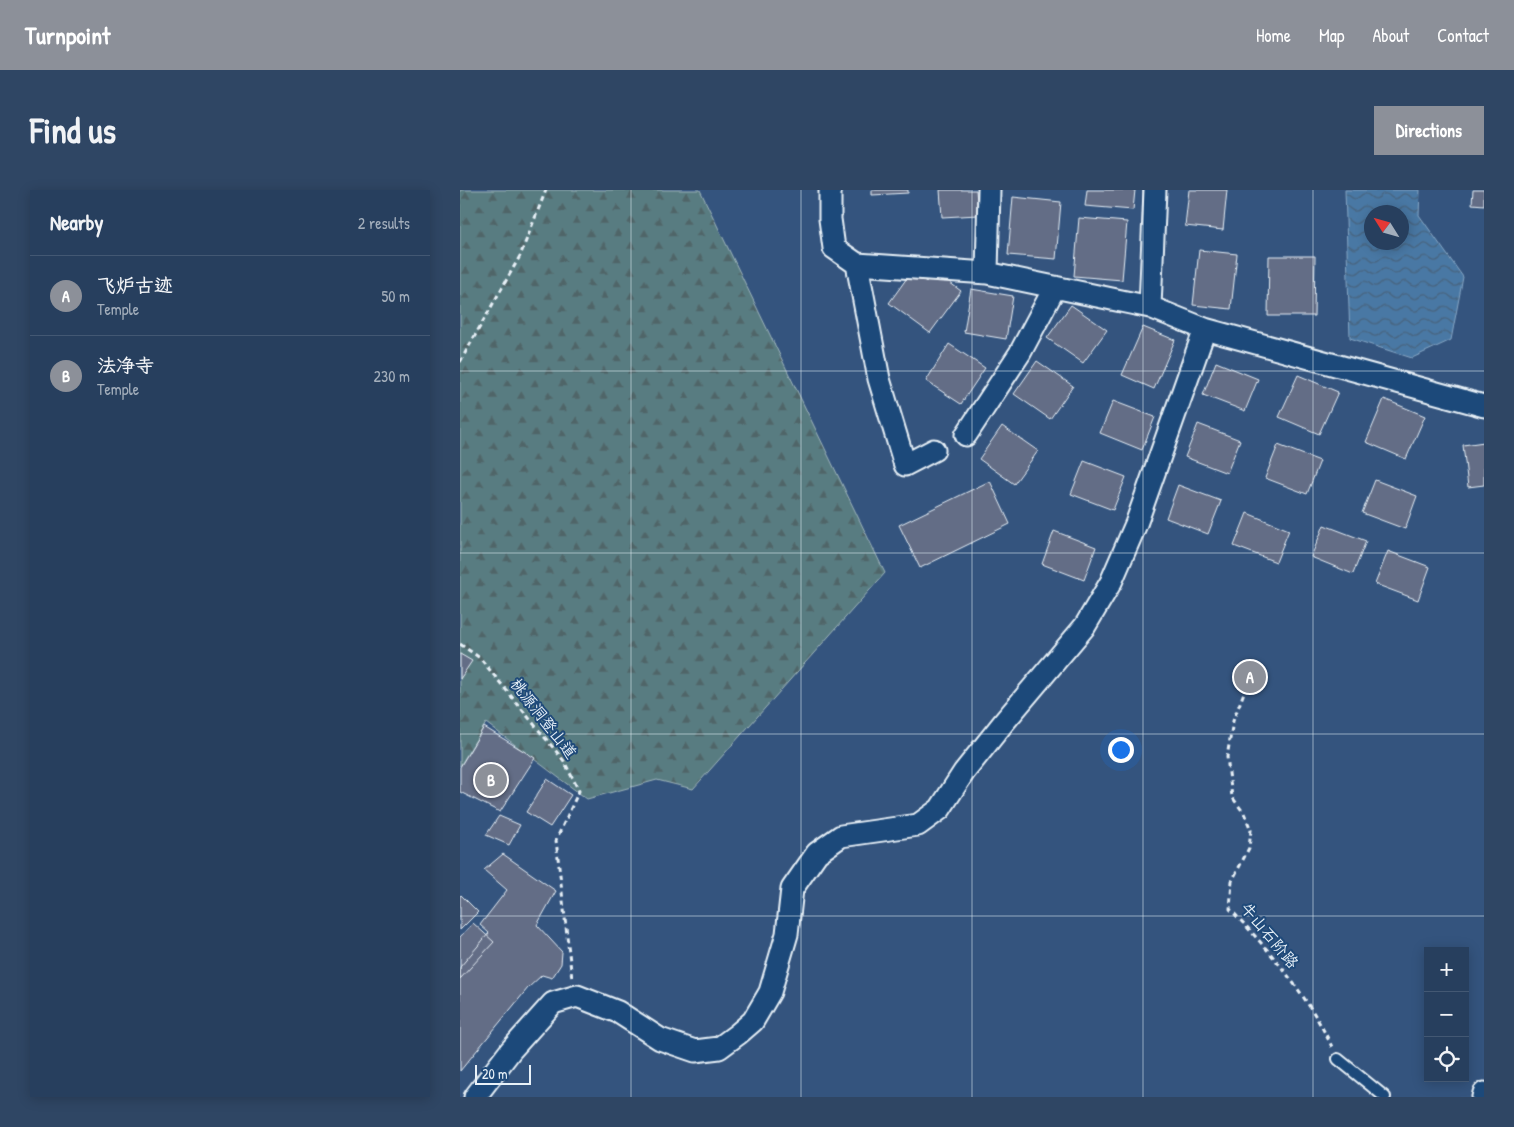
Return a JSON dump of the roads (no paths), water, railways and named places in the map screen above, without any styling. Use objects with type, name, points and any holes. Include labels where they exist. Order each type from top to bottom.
[{"type":"street","points":[[830,190],[830,219],[834,248],[857,264],[987,273],[1150,308],[1204,329],[1483,402]]},
{"type":"street","points":[[987,273],[989,190]]},
{"type":"street","points":[[1150,308],[1155,190]]},
{"type":"street","points":[[857,264],[879,380],[905,465],[934,450]]},
{"type":"street","points":[[966,435],[1020,353],[1054,287]]},
{"type":"street","points":[[475,1097],[510,1050],[553,1003],[577,996],[618,1012],[660,1039],[695,1051],[719,1048],[753,1021],[770,992],[787,934],[792,889],[816,853],[841,836],[918,825],[940,809],[964,772],[1085,626],[1111,582],[1136,524],[1204,329]]},
{"type":"lane","points":[[1338,1059],[1385,1097]]},
{"type":"water","points":[[1345,190],[1420,190],[1419,215],[1463,277],[1451,340],[1412,358],[1350,338]]},
{"type":"place","name":"飞炉古迹","points":[[1250,677]]},
{"type":"place","name":"法净寺","points":[[491,780]]}]
